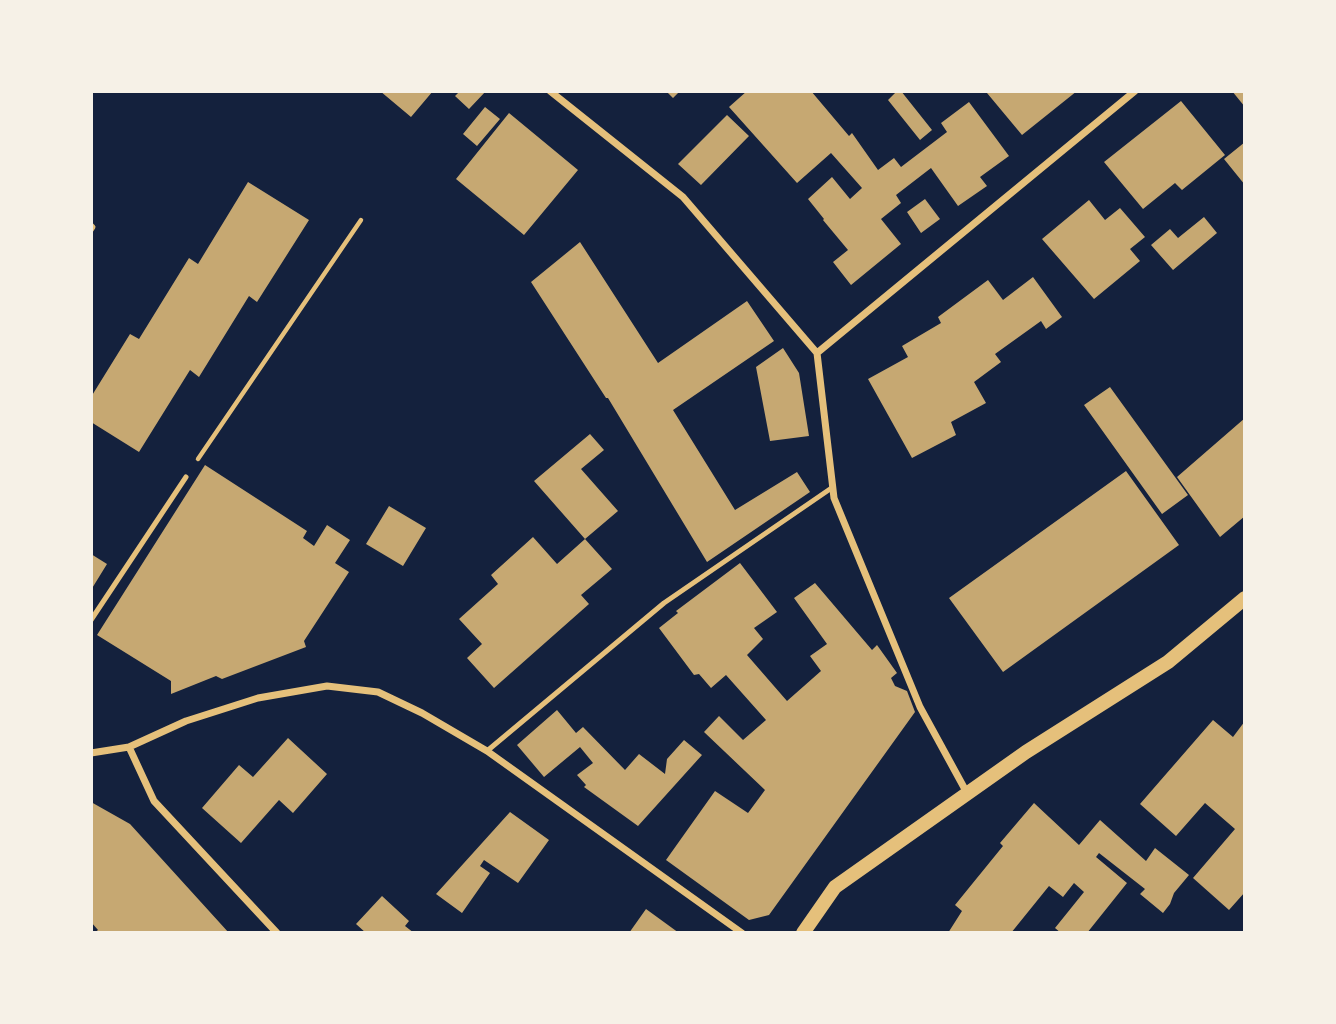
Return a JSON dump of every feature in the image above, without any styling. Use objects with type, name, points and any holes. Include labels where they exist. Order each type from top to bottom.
[{"type":"main road","points":[[803,933],[835,887],[967,793],[1168,662],[1245,598]]},
{"type":"street","points":[[550,91],[682,197],[817,353],[834,498],[920,707],[967,793]]},
{"type":"street","points":[[817,353],[1135,91]]},
{"type":"street","points":[[91,753],[129,747],[186,721],[258,698],[327,686],[378,692],[422,713],[487,751],[742,933]]},
{"type":"street","points":[[129,747],[154,801],[277,933]]},
{"type":"lane","points":[[91,620],[186,477]]},
{"type":"lane","points":[[487,751],[664,603],[833,487]]},
{"type":"path","points":[[186,477],[361,220]]},
{"type":"building","points":[[380,91],[433,91],[411,117]]},
{"type":"building","points":[[460,91],[486,91],[469,109],[455,96]]},
{"type":"building","points":[[666,91],[680,91],[673,98]]},
{"type":"building","points":[[747,91],[811,91],[849,136],[852,133],[878,170],[894,158],[901,167],[947,132],[941,123],[969,102],[1009,156],[980,177],[987,186],[958,206],[931,168],[896,195],[901,203],[881,219],[901,244],[851,285],[833,262],[848,250],[808,199],[832,177],[850,199],[862,188],[831,153],[797,183],[729,107]]},
{"type":"building","points":[[897,91],[901,91],[932,130],[920,140],[888,100]]},
{"type":"building","points":[[1077,91],[1022,135],[987,93]]},
{"type":"building","points":[[1232,91],[1245,91],[1245,107]]},
{"type":"building","points":[[1181,101],[1225,155],[1182,190],[1175,183],[1143,209],[1104,162]]},
{"type":"building","points":[[485,107],[500,119],[477,146],[463,134]]},
{"type":"building","points":[[509,113],[578,170],[524,235],[456,179]]},
{"type":"building","points":[[727,115],[749,136],[701,185],[678,164]]},
{"type":"building","points":[[1245,142],[1245,185],[1224,159]]},
{"type":"building","points":[[248,182],[309,220],[257,302],[249,296],[199,377],[190,370],[139,452],[91,422],[91,397],[130,334],[139,339],[189,258],[198,264]]},
{"type":"building","points":[[925,199],[940,219],[921,233],[907,212]]},
{"type":"building","points":[[1089,200],[1105,220],[1120,208],[1145,237],[1130,249],[1140,261],[1094,299],[1042,239]]},
{"type":"building","points":[[1204,217],[1217,233],[1173,270],[1151,245],[1170,229],[1178,238]]},
{"type":"building","points":[[580,242],[658,363],[747,301],[774,341],[673,410],[735,510],[797,472],[810,492],[707,562],[608,398],[531,282]]},
{"type":"building","points":[[1033,277],[1062,317],[1046,329],[1041,321],[995,354],[1001,362],[974,382],[986,403],[951,422],[956,435],[912,458],[868,379],[908,357],[902,346],[941,323],[938,317],[988,280],[1003,300]]},
{"type":"building","points":[[783,348],[799,373],[809,436],[770,441],[756,367]]},
{"type":"building","points":[[1110,387],[1188,495],[1162,514],[1084,405]]},
{"type":"building","points":[[1245,418],[1245,516],[1220,537],[1177,477]]},
{"type":"building","points":[[590,434],[604,450],[581,469],[618,511],[585,539],[534,481]]},
{"type":"building","points":[[205,465],[307,531],[303,538],[314,546],[327,525],[350,540],[335,563],[349,572],[304,641],[306,647],[222,679],[216,676],[171,694],[171,681],[97,635]]},
{"type":"building","points":[[1126,471],[1179,545],[1003,672],[949,598]]},
{"type":"building","points":[[389,506],[426,528],[403,566],[366,544]]},
{"type":"building","points":[[533,537],[557,564],[585,539],[612,569],[581,595],[589,604],[494,688],[467,658],[482,644],[459,619],[498,584],[491,575]]},
{"type":"building","points":[[91,554],[107,564],[91,590]]},
{"type":"building","points":[[740,563],[777,612],[754,628],[763,639],[747,655],[787,701],[821,671],[810,656],[827,644],[794,598],[815,583],[872,650],[877,645],[897,673],[891,678],[895,686],[907,691],[915,712],[769,915],[749,920],[666,860],[715,791],[748,813],[765,790],[704,732],[719,716],[743,740],[766,720],[726,675],[711,688],[699,674],[694,675],[659,628],[678,613],[676,611]]},
{"type":"building","points":[[557,710],[576,733],[583,727],[625,770],[639,754],[665,774],[667,759],[684,740],[702,755],[638,826],[584,787],[586,785],[577,775],[593,763],[580,747],[544,777],[517,745]]},
{"type":"building","points":[[1213,720],[1233,737],[1245,721],[1245,892],[1229,910],[1193,878],[1235,829],[1205,803],[1176,836],[1140,804]]},
{"type":"building","points":[[288,738],[327,774],[293,813],[279,800],[241,843],[202,808],[239,765],[253,777]]},
{"type":"building","points":[[91,802],[130,824],[229,933],[94,933],[98,930],[91,922]]},
{"type":"building","points":[[1034,803],[1079,845],[1100,820],[1146,861],[1155,848],[1189,875],[1174,893],[1163,913],[1140,894],[1145,889],[1099,853],[1096,857],[1127,883],[1087,933],[1061,933],[1055,928],[1084,892],[1074,883],[1063,897],[1049,886],[1011,933],[948,933],[962,911],[955,905],[1003,846],[1000,843]]},
{"type":"building","points":[[510,812],[549,840],[518,883],[484,860],[480,866],[490,873],[462,913],[436,894]]},
{"type":"building","points":[[382,896],[409,921],[405,926],[414,933],[366,933],[356,924]]},
{"type":"building","points":[[646,909],[679,933],[629,933]]}]
